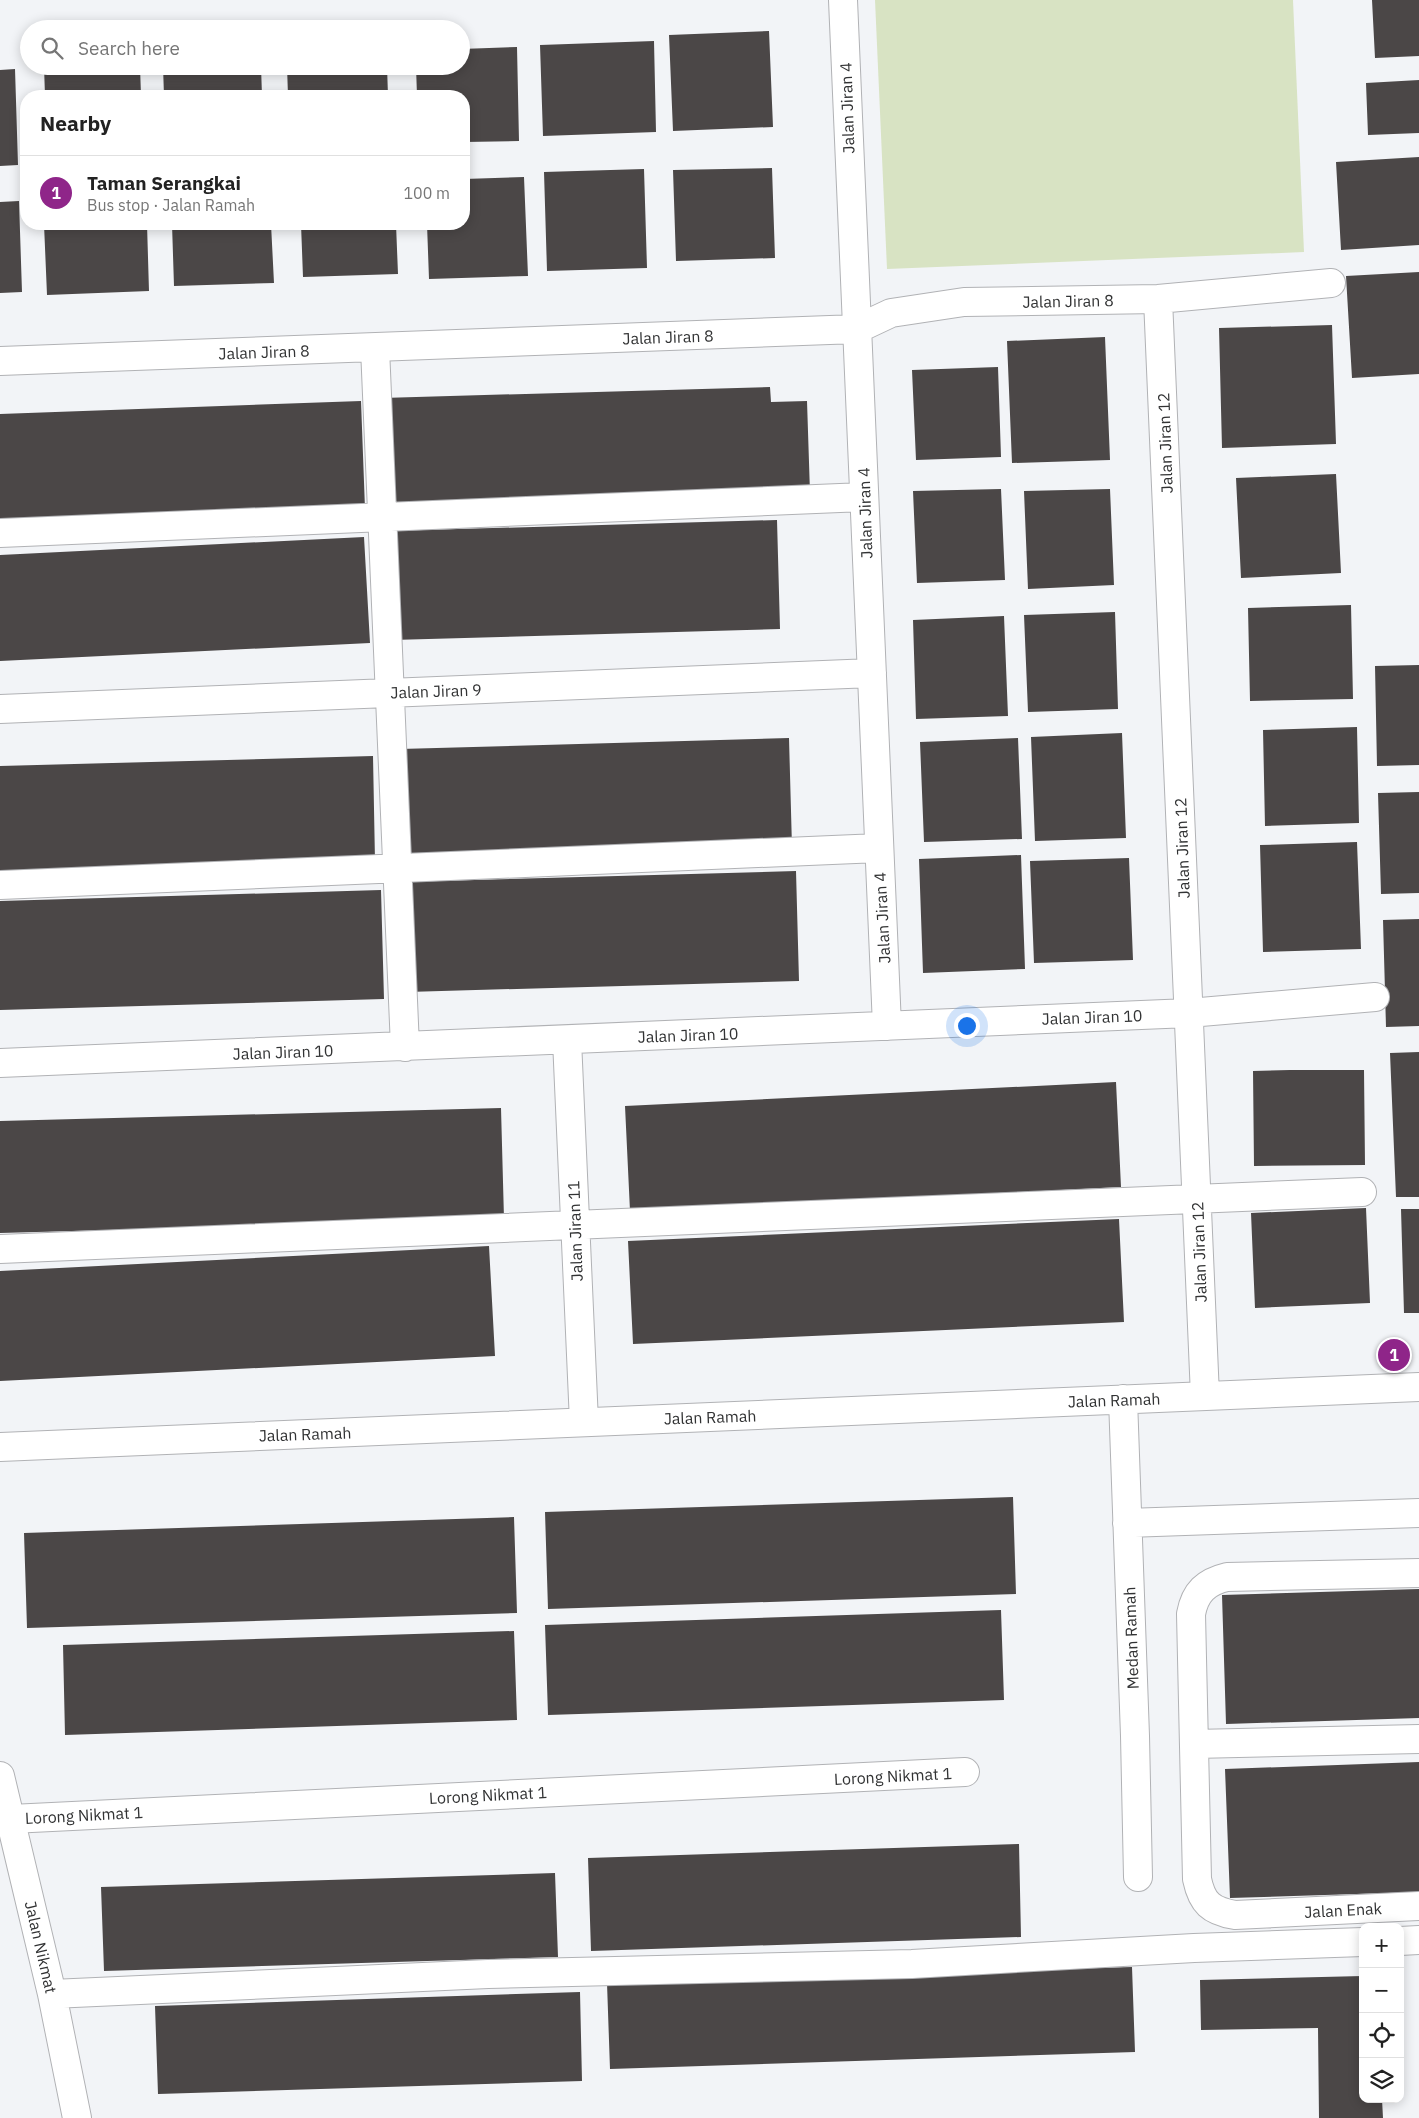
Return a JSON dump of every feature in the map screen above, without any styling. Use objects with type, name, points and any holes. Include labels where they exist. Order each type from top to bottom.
[{"type":"street","name":"Jalan Jiran 4","points":[[843,0],[887,1026]]},
{"type":"street","name":"Jalan Jiran 8","points":[[0,361],[857,329],[891,312],[964,302],[1158,299],[1331,283]]},
{"type":"street","name":"Jalan Jiran 12","points":[[1158,299],[1205,1396]]},
{"type":"street","points":[[375,348],[405,1047]]},
{"type":"street","points":[[0,533],[864,497]]},
{"type":"street","name":"Jalan Jiran 9","points":[[0,709],[872,673]]},
{"type":"street","points":[[0,885],[879,848]]},
{"type":"street","name":"Jalan Jiran 10","points":[[0,1063],[1189,1013],[1375,997]]},
{"type":"street","name":"Jalan Jiran 11","points":[[567,1040],[584,1422]]},
{"type":"street","points":[[0,1250],[1362,1192]]},
{"type":"street","name":"Jalan Ramah","points":[[0,1447],[1419,1387]]},
{"type":"street","name":"Medan Ramah","points":[[1123,1399],[1138,1877]]},
{"type":"street","points":[[1127,1523],[1419,1514]]},
{"type":"street","name":"Jalan Enak","points":[[1419,1573],[1227,1576],[1213,1580],[1202,1588],[1194,1600],[1192,1614],[1197,1879],[1200,1893],[1208,1904],[1220,1912],[1235,1915],[1419,1906]]},
{"type":"street","points":[[1194,1744],[1419,1739]]},
{"type":"street","name":"Lorong Nikmat 1","points":[[11,1819],[965,1772]]},
{"type":"street","name":"Jalan Nikmat","points":[[0,1776],[52,1994],[77,2118]]},
{"type":"street","points":[[1404,1941],[1419,1940]]},
{"type":"street","points":[[52,1994],[488,1974],[912,1964],[1194,1948],[1359,1942]]},
{"type":"green space","points":[[875,0],[1293,0],[1304,252],[887,269]]},
{"type":"building","points":[[1372,0],[1419,0],[1419,56],[1375,58]]},
{"type":"building","points":[[769,31],[773,127],[673,131],[669,35]]},
{"type":"building","points":[[654,41],[656,132],[543,136],[540,45]]},
{"type":"building","points":[[517,47],[519,141],[470,142],[470,90],[417,90],[416,75],[470,75],[470,49]]},
{"type":"building","points":[[15,69],[18,165],[0,166],[0,70]]},
{"type":"building","points":[[44,75],[140,75],[141,90],[45,90]]},
{"type":"building","points":[[163,75],[261,75],[262,90],[164,90]]},
{"type":"building","points":[[287,75],[387,75],[388,90],[288,90]]},
{"type":"building","points":[[1419,80],[1419,133],[1368,135],[1366,83]]},
{"type":"building","points":[[1419,157],[1419,245],[1341,250],[1336,162]]},
{"type":"building","points":[[772,168],[775,258],[676,261],[673,170]]},
{"type":"building","points":[[644,169],[647,268],[547,271],[544,172]]},
{"type":"building","points":[[524,177],[528,276],[429,279],[427,230],[470,230],[470,179]]},
{"type":"building","points":[[19,201],[22,292],[0,293],[0,202]]},
{"type":"building","points":[[44,230],[147,230],[149,291],[47,295]]},
{"type":"building","points":[[172,230],[271,230],[274,283],[174,286]]},
{"type":"building","points":[[301,230],[396,230],[398,274],[303,277]]},
{"type":"building","points":[[1419,272],[1419,374],[1352,378],[1346,276]]},
{"type":"building","points":[[1332,325],[1336,444],[1222,448],[1219,328]]},
{"type":"building","points":[[1105,337],[1110,460],[1012,463],[1007,341]]},
{"type":"building","points":[[998,367],[1001,457],[916,460],[912,370]]},
{"type":"building","points":[[770,387],[771,402],[807,401],[810,493],[386,505],[382,398]]},
{"type":"building","points":[[361,401],[365,509],[0,522],[0,414]]},
{"type":"building","points":[[1336,474],[1341,573],[1241,578],[1236,478]]},
{"type":"building","points":[[1001,489],[1005,580],[917,583],[913,491]]},
{"type":"building","points":[[1110,489],[1114,585],[1028,589],[1024,491]]},
{"type":"building","points":[[777,520],[780,629],[392,640],[389,531]]},
{"type":"building","points":[[364,537],[370,643],[0,661],[0,555]]},
{"type":"building","points":[[1351,605],[1353,699],[1250,701],[1248,608]]},
{"type":"building","points":[[1115,612],[1118,709],[1028,712],[1024,615]]},
{"type":"building","points":[[1004,616],[1008,716],[916,719],[913,620]]},
{"type":"building","points":[[1419,665],[1419,765],[1377,766],[1375,666]]},
{"type":"building","points":[[1357,727],[1359,823],[1265,826],[1263,730]]},
{"type":"building","points":[[1122,733],[1126,838],[1035,841],[1031,737]]},
{"type":"building","points":[[789,738],[792,847],[403,858],[400,749]]},
{"type":"building","points":[[1018,738],[1022,839],[924,842],[920,742]]},
{"type":"building","points":[[373,756],[375,861],[0,872],[0,766]]},
{"type":"building","points":[[1419,792],[1419,893],[1381,894],[1378,793]]},
{"type":"building","points":[[1357,842],[1361,949],[1263,952],[1260,845]]},
{"type":"building","points":[[1021,855],[1025,969],[923,973],[919,859]]},
{"type":"building","points":[[1129,858],[1133,960],[1034,963],[1030,861]]},
{"type":"building","points":[[796,871],[799,981],[407,992],[404,882]]},
{"type":"building","points":[[381,890],[384,999],[0,1010],[0,901]]},
{"type":"building","points":[[1419,919],[1419,1026],[1386,1027],[1383,920]]},
{"type":"building","points":[[1419,1052],[1419,1197],[1396,1197],[1390,1053]]},
{"type":"building","points":[[1364,1070],[1365,1165],[1254,1166],[1253,1071]]},
{"type":"building","points":[[1116,1082],[1121,1187],[630,1211],[625,1106]]},
{"type":"building","points":[[501,1108],[504,1219],[0,1233],[0,1121]]},
{"type":"building","points":[[1366,1208],[1370,1303],[1255,1308],[1251,1213]]},
{"type":"building","points":[[1401,1209],[1419,1209],[1419,1313],[1404,1313]]},
{"type":"building","points":[[1119,1219],[1124,1322],[633,1344],[628,1241]]},
{"type":"building","points":[[489,1246],[495,1356],[0,1381],[0,1271]]},
{"type":"building","points":[[1013,1497],[1016,1594],[548,1609],[545,1512]]},
{"type":"building","points":[[514,1517],[517,1613],[27,1628],[24,1533]]},
{"type":"building","points":[[1419,1589],[1419,1718],[1226,1724],[1222,1595]]},
{"type":"building","points":[[1001,1610],[1004,1700],[548,1715],[545,1625]]},
{"type":"building","points":[[514,1631],[517,1720],[65,1735],[63,1645]]},
{"type":"building","points":[[1419,1762],[1419,1892],[1230,1898],[1225,1769]]},
{"type":"building","points":[[1019,1844],[1021,1937],[591,1951],[588,1858]]},
{"type":"building","points":[[555,1873],[558,1957],[104,1971],[101,1887]]},
{"type":"building","points":[[1132,1967],[1135,2052],[610,2069],[607,1983]]},
{"type":"building","points":[[1359,1976],[1359,2103],[1382,2103],[1383,2118],[1319,2118],[1318,2028],[1201,2030],[1200,1980]]},
{"type":"building","points":[[580,1992],[582,2081],[158,2094],[155,2006]]},
{"type":"place","name":"Taman Serangkai","points":[[1394,1355]]}]
